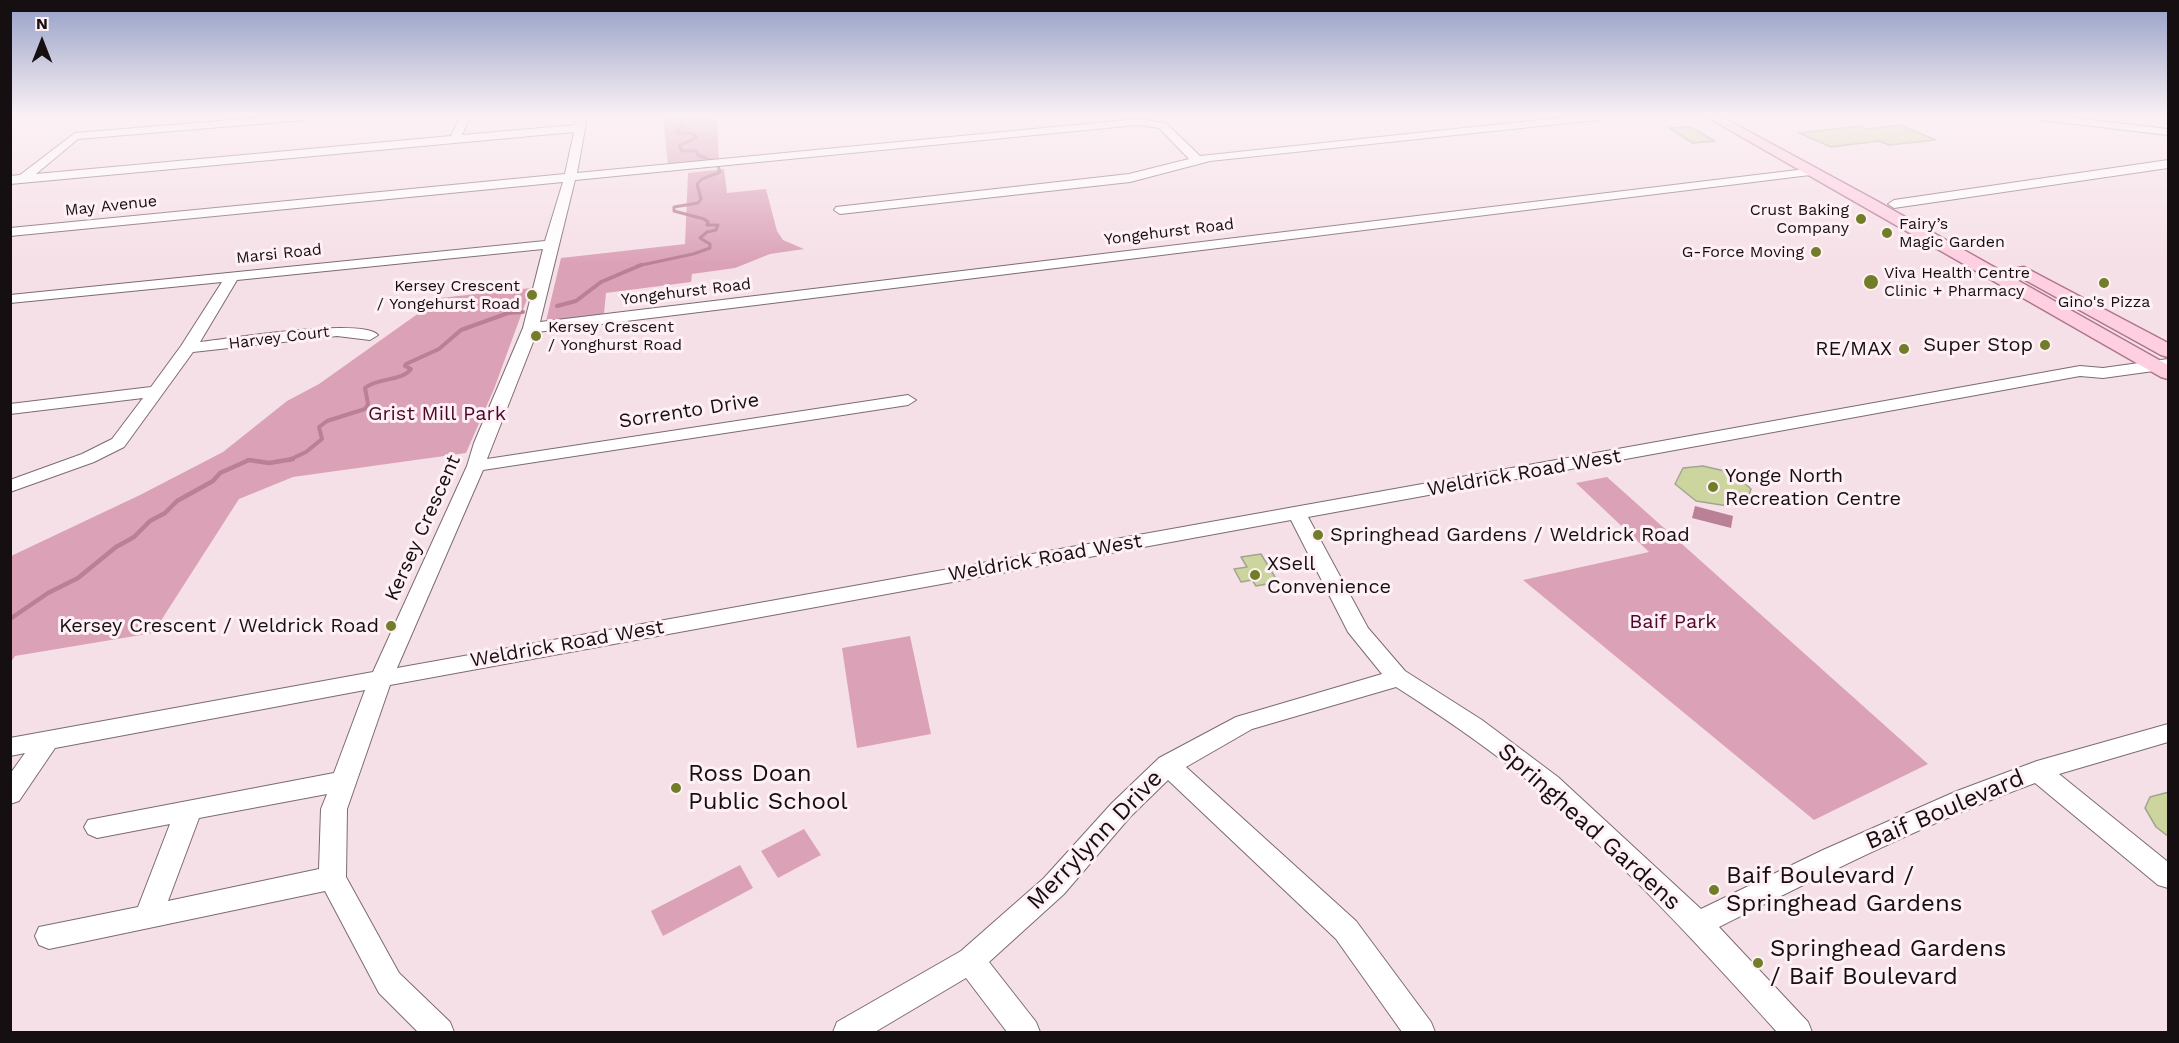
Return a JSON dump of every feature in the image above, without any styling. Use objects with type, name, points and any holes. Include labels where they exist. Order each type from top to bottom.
[{"type":"main road","points":[[1800,166],[2138,356],[2166,361]]},
{"type":"main road","points":[[1825,166],[2166,361]]},
{"type":"street","points":[[17,179],[35,166]]},
{"type":"street","points":[[17,179],[167,166]]},
{"type":"street","name":"Kersey Crescent","points":[[332,878],[334,809],[381,679],[476,466],[483,443],[531,328],[572,166]]},
{"type":"street","name":"May Avenue","points":[[10,232],[692,166]]},
{"type":"street","points":[[840,210],[1130,178],[1176,166]]},
{"type":"street","points":[[1894,204],[2157,166]]},
{"type":"street","name":"Yongehurst Road","points":[[531,328],[1810,171]]},
{"type":"street","name":"Marsi Road","points":[[10,299],[551,244]]},
{"type":"street","points":[[10,487],[88,458],[118,444],[188,348],[232,277]]},
{"type":"street","name":"Harvey Court","points":[[188,348],[337,331],[370,335]]},
{"type":"street","name":"Weldrick Road West","points":[[2080,371],[2089,365],[2138,356]]},
{"type":"street","name":"Weldrick Road West","points":[[10,747],[2080,371],[2103,373],[2166,361]]},
{"type":"street","points":[[10,410],[156,391]]},
{"type":"street","name":"Sorrento Drive","points":[[476,466],[908,400]]},
{"type":"street","name":"Springhead Gardens","points":[[1297,514],[1359,632],[1397,676],[1474,726],[1549,784],[1698,924],[1797,1032]]},
{"type":"street","name":"Merrylynn Drive","points":[[848,1032],[971,960],[1054,886],[1121,810],[1168,765],[1244,723],[1386,682],[1397,676]]},
{"type":"street","name":"Baif Boulevard","points":[[1698,924],[1832,858],[1966,798],[2037,771],[2169,733]]},
{"type":"street","points":[[10,794],[46,741]]},
{"type":"street","points":[[1168,765],[1346,930],[1420,1032]]},
{"type":"street","points":[[2037,771],[2169,877]]},
{"type":"street","points":[[97,827],[346,781]]},
{"type":"street","points":[[148,917],[188,812]]},
{"type":"street","points":[[49,936],[332,878],[389,983],[439,1032]]},
{"type":"street","points":[[971,960],[988,986],[1025,1032]]},
{"type":"green space","points":[[724,169],[727,193],[766,189],[777,231],[783,240],[804,249],[770,254],[735,268],[692,274],[691,282],[606,293],[604,314],[546,321],[561,258],[685,244],[688,173]]},
{"type":"green space","name":"Grist Mill Park","points":[[531,288],[494,389],[466,453],[293,477],[239,499],[153,633],[15,656],[11,662],[11,556],[140,495],[223,452],[287,401],[319,384],[440,298]]},
{"type":"green space","name":"Baif Park","points":[[1607,477],[1928,764],[1814,820],[1523,580],[1649,552],[1576,483]]},
{"type":"green space","points":[[910,636],[931,734],[857,748],[842,648]]},
{"type":"green space","points":[[804,829],[821,855],[778,878],[761,851]]},
{"type":"green space","points":[[740,865],[753,888],[663,936],[651,911]]},
{"type":"shaded area","points":[[1695,506],[1733,516],[1731,528],[1692,518]]},
{"type":"building","name":"Yonge North Recreation Centre","points":[[1703,466],[1733,473],[1751,489],[1747,501],[1728,506],[1696,501],[1675,484],[1683,468]]},
{"type":"building","name":"XSell Convenience","points":[[1261,554],[1278,582],[1256,586],[1252,580],[1241,582],[1234,569],[1247,567],[1241,557]]},
{"type":"building","points":[[2169,792],[2169,837],[2156,827],[2145,808],[2150,797]]},
{"type":"waterway","points":[[640,265],[710,248],[710,244],[700,238],[707,232],[716,230],[718,225],[707,225],[708,222],[704,219],[674,211],[674,207],[698,203],[701,199],[697,184],[702,179],[720,172],[718,166]]},
{"type":"waterway","points":[[557,306],[576,301],[601,282],[640,265]]},
{"type":"waterway","points":[[290,459],[306,452],[322,439],[319,427],[327,421],[365,409],[368,404],[365,388],[376,382],[407,373],[411,369],[405,366],[406,364],[439,349],[461,330],[508,313],[523,312]]},
{"type":"waterway","points":[[249,460],[269,463],[290,459]]},
{"type":"waterway","points":[[10,619],[48,593],[78,578],[116,547],[134,537],[150,521],[165,513],[177,501],[213,481],[220,473],[249,460]]},
{"type":"place","name":"Crust Baking Company","points":[[1861,219]]},
{"type":"place","name":"Fairy’s Magic Garden","points":[[1887,233]]},
{"type":"place","name":"G-Force Moving","points":[[1816,252]]},
{"type":"place","name":"Viva Health Centre Clinic + Pharmacy","points":[[1871,282]]},
{"type":"place","name":"Gino's Pizza","points":[[2104,283]]},
{"type":"place","name":"Kersey Crescent / Yongehurst Road","points":[[532,295]]},
{"type":"place","name":"Kersey Crescent / Yonghurst Road","points":[[536,336]]},
{"type":"place","name":"Super Stop","points":[[2045,345]]},
{"type":"place","name":"RE/MAX","points":[[1904,349]]},
{"type":"place","name":"Yonge North Recreation Centre","points":[[1713,487]]},
{"type":"place","name":"Springhead Gardens / Weldrick Road","points":[[1318,535]]},
{"type":"place","name":"XSell Convenience","points":[[1255,575]]},
{"type":"place","name":"Kersey Crescent / Weldrick Road","points":[[391,626]]},
{"type":"place","name":"Ross Doan Public School","points":[[676,788]]},
{"type":"place","name":"Baif Boulevard / Springhead Gardens","points":[[1714,890]]},
{"type":"place","name":"Springhead Gardens / Baif Boulevard","points":[[1758,963]]}]
